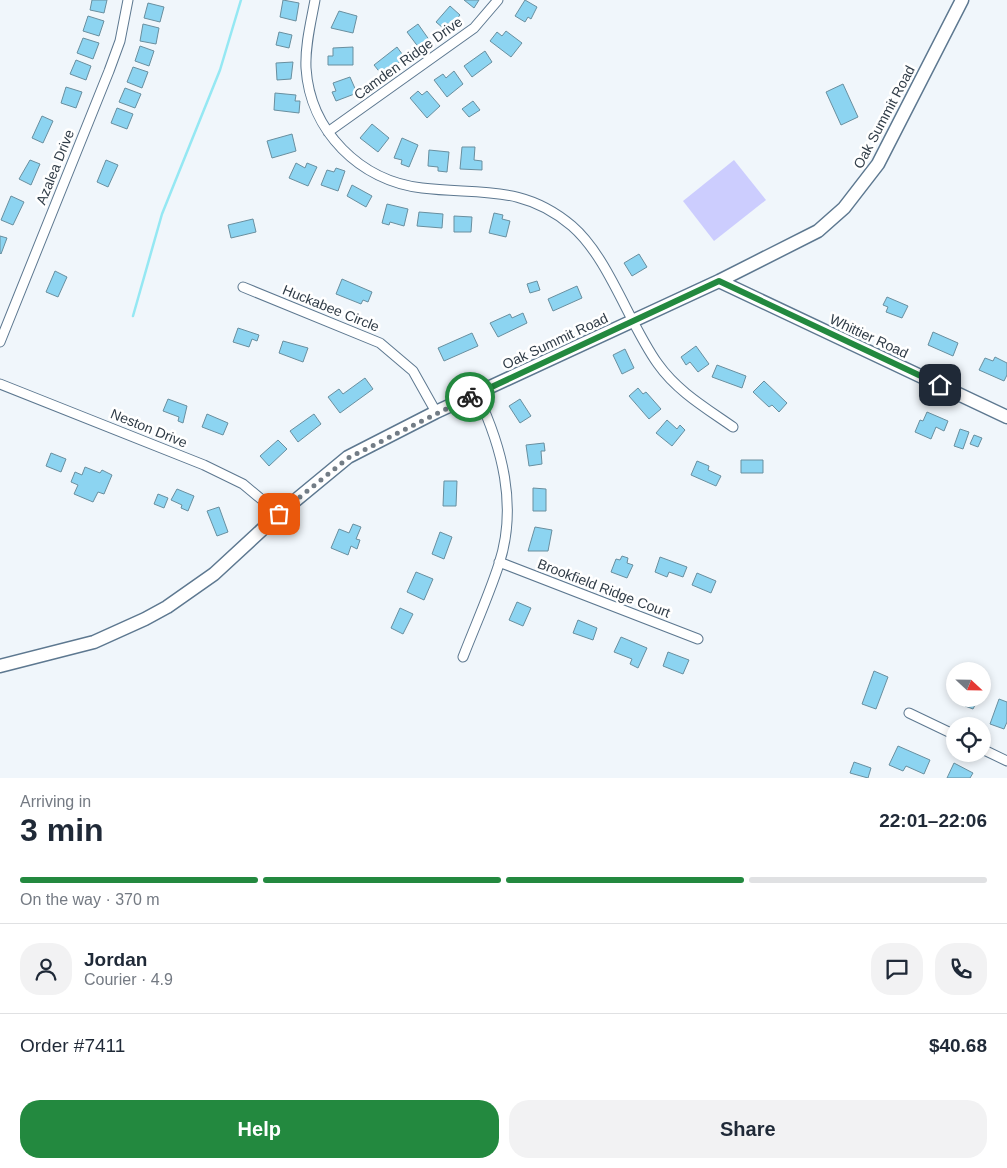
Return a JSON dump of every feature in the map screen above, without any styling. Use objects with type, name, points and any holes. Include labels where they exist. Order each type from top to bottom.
[{"type":"main road","name":"Oak Summit Road","points":[[0,666],[94,642],[156,613],[214,574],[279,514],[348,458],[436,412],[719,281],[796,243],[832,221],[878,164],[962,0]]},
{"type":"main road","name":"Whittier Road","points":[[719,281],[1007,417]]},
{"type":"street","name":"Azalea Drive","points":[[0,342],[110,71],[120,41],[128,0]]},
{"type":"street","points":[[315,0],[308,38],[306,68],[313,100],[328,132],[346,154],[360,165],[393,182],[422,188],[496,192],[515,196],[559,216],[585,240],[596,254],[657,363],[674,385],[732,427]]},
{"type":"street","name":"Camden Ridge Drive","points":[[328,132],[474,28],[498,0]]},
{"type":"street","name":"Huckabee Circle","points":[[243,287],[380,343],[413,371],[436,412]]},
{"type":"street","name":"Neston Drive","points":[[0,384],[204,465],[243,484],[279,514]]},
{"type":"street","points":[[463,657],[500,562],[507,521],[506,478],[493,428],[477,394]]},
{"type":"street","name":"Brookfield Ridge Court","points":[[500,562],[698,639]]},
{"type":"street","points":[[909,713],[946,731]]},
{"type":"street","points":[[991,753],[1007,761]]},
{"type":"shaded area","points":[[734,160],[766,200],[714,241],[683,201]]},
{"type":"building","points":[[92,0],[107,0],[104,13],[90,10]]},
{"type":"building","points":[[283,0],[299,3],[296,21],[280,17]]},
{"type":"building","points":[[464,0],[479,0],[474,8]]},
{"type":"building","points":[[525,0],[537,7],[531,19],[528,17],[525,22],[515,16]]},
{"type":"building","points":[[148,3],[164,7],[160,22],[144,18]]},
{"type":"building","points":[[450,6],[460,15],[451,26],[447,23],[443,28],[436,22]]},
{"type":"building","points":[[339,11],[357,16],[353,33],[331,28]]},
{"type":"building","points":[[88,16],[104,21],[99,36],[83,31]]},
{"type":"building","points":[[143,24],[159,28],[156,44],[140,41]]},
{"type":"building","points":[[418,24],[430,41],[419,48],[407,32]]},
{"type":"building","points":[[506,31],[522,43],[511,57],[490,41],[497,32],[502,36]]},
{"type":"building","points":[[279,32],[292,35],[289,48],[276,45]]},
{"type":"building","points":[[83,38],[99,43],[93,59],[77,53]]},
{"type":"building","points":[[140,46],[154,51],[149,66],[135,61]]},
{"type":"building","points":[[353,47],[353,65],[328,65],[328,56],[333,56],[333,48]]},
{"type":"building","points":[[397,47],[405,58],[382,75],[374,65]]},
{"type":"building","points":[[485,51],[492,62],[472,77],[464,66]]},
{"type":"building","points":[[76,60],[91,66],[86,80],[70,74]]},
{"type":"building","points":[[293,62],[291,79],[277,80],[276,63]]},
{"type":"building","points":[[133,67],[148,72],[142,88],[127,82]]},
{"type":"building","points":[[454,71],[463,84],[447,97],[434,80],[443,74],[446,78]]},
{"type":"building","points":[[350,77],[357,93],[336,101],[332,92],[336,91],[333,83]]},
{"type":"building","points":[[843,84],[858,117],[841,125],[826,92]]},
{"type":"building","points":[[66,87],[82,92],[76,108],[61,103]]},
{"type":"building","points":[[125,88],[141,94],[135,108],[119,102]]},
{"type":"building","points":[[418,91],[422,95],[427,91],[440,106],[427,118],[410,98]]},
{"type":"building","points":[[275,93],[296,95],[295,101],[300,101],[299,113],[274,110]]},
{"type":"building","points":[[473,101],[480,110],[469,117],[462,109]]},
{"type":"building","points":[[117,108],[133,114],[127,129],[111,123]]},
{"type":"building","points":[[42,116],[53,121],[43,143],[32,138]]},
{"type":"building","points":[[372,124],[389,138],[378,152],[360,138]]},
{"type":"building","points":[[292,134],[296,151],[272,158],[267,141]]},
{"type":"building","points":[[402,138],[418,145],[409,167],[401,164],[402,160],[394,158]]},
{"type":"building","points":[[462,147],[475,147],[474,160],[482,161],[482,170],[460,169]]},
{"type":"building","points":[[429,150],[449,152],[447,172],[438,171],[438,167],[428,166]]},
{"type":"building","points":[[30,160],[40,164],[31,185],[19,179]]},
{"type":"building","points":[[106,160],[118,165],[108,187],[97,182]]},
{"type":"building","points":[[296,163],[305,168],[307,163],[317,167],[308,186],[289,178]]},
{"type":"building","points":[[336,168],[345,171],[338,191],[321,185],[327,170],[334,172]]},
{"type":"building","points":[[352,185],[372,196],[366,207],[347,196]]},
{"type":"building","points":[[11,196],[24,202],[13,225],[1,220]]},
{"type":"building","points":[[387,204],[408,209],[404,226],[390,222],[389,225],[382,223]]},
{"type":"building","points":[[419,212],[443,214],[442,228],[417,226]]},
{"type":"building","points":[[494,213],[503,215],[502,219],[510,221],[506,237],[489,233]]},
{"type":"building","points":[[454,216],[472,217],[471,232],[454,232]]},
{"type":"building","points":[[253,219],[256,232],[231,238],[228,225]]},
{"type":"building","points":[[0,236],[7,238],[1,254],[0,253]]},
{"type":"building","points":[[639,254],[647,267],[632,276],[624,263]]},
{"type":"building","points":[[55,271],[67,277],[58,297],[46,292]]},
{"type":"building","points":[[342,279],[372,292],[368,302],[363,300],[361,304],[336,294]]},
{"type":"building","points":[[537,281],[540,290],[530,293],[527,284]]},
{"type":"building","points":[[577,286],[582,298],[553,311],[548,299]]},
{"type":"building","points":[[887,297],[908,306],[902,318],[886,312],[888,307],[883,305]]},
{"type":"building","points":[[523,313],[527,323],[498,337],[490,323],[510,314],[512,318]]},
{"type":"building","points":[[238,328],[259,335],[257,341],[252,339],[249,347],[233,342]]},
{"type":"building","points":[[933,332],[958,343],[953,356],[928,345]]},
{"type":"building","points":[[472,333],[478,346],[444,361],[438,348]]},
{"type":"building","points":[[283,341],[308,348],[303,362],[279,353]]},
{"type":"building","points":[[696,346],[709,364],[698,372],[690,362],[686,365],[681,357]]},
{"type":"building","points":[[625,349],[634,368],[622,374],[613,355]]},
{"type":"building","points":[[995,357],[1007,363],[1007,375],[1004,381],[979,370],[985,358],[993,361]]},
{"type":"building","points":[[717,365],[746,376],[742,388],[712,377]]},
{"type":"building","points":[[365,378],[373,389],[340,413],[328,397],[339,389],[343,394]]},
{"type":"building","points":[[764,381],[787,403],[779,412],[772,405],[769,407],[753,392]]},
{"type":"building","points":[[638,388],[643,394],[646,392],[661,409],[649,419],[629,396]]},
{"type":"building","points":[[168,399],[187,406],[183,423],[178,421],[179,417],[163,411]]},
{"type":"building","points":[[520,399],[531,416],[520,423],[509,406]]},
{"type":"building","points":[[927,412],[948,421],[944,431],[936,427],[931,439],[915,432],[920,420],[923,421]]},
{"type":"building","points":[[207,414],[228,423],[223,435],[202,427]]},
{"type":"building","points":[[314,414],[321,424],[298,442],[290,431]]},
{"type":"building","points":[[667,420],[677,429],[680,425],[685,430],[672,446],[656,433]]},
{"type":"building","points":[[960,429],[969,432],[963,449],[954,446]]},
{"type":"building","points":[[974,435],[982,438],[978,447],[970,444]]},
{"type":"building","points":[[278,440],[287,449],[269,466],[260,456]]},
{"type":"building","points":[[544,443],[545,451],[541,451],[542,464],[529,466],[526,445]]},
{"type":"building","points":[[51,453],[66,459],[61,472],[46,466]]},
{"type":"building","points":[[741,460],[763,460],[763,473],[741,473]]},
{"type":"building","points":[[697,461],[709,466],[708,470],[721,476],[716,486],[691,475]]},
{"type":"building","points":[[85,467],[100,473],[102,470],[112,475],[104,494],[98,492],[93,502],[74,494],[78,485],[71,482],[75,472],[82,475]]},
{"type":"building","points":[[444,481],[457,481],[456,506],[443,506]]},
{"type":"building","points":[[533,488],[546,489],[546,511],[533,511]]},
{"type":"building","points":[[177,489],[194,496],[188,511],[181,508],[182,505],[171,500]]},
{"type":"building","points":[[158,494],[168,498],[164,508],[154,504]]},
{"type":"building","points":[[219,507],[228,532],[217,536],[207,511]]},
{"type":"building","points":[[353,524],[361,527],[356,539],[360,540],[357,549],[351,546],[348,555],[331,548],[339,529],[349,533]]},
{"type":"building","points":[[535,527],[552,530],[548,551],[528,551]]},
{"type":"building","points":[[440,532],[452,537],[444,559],[432,554]]},
{"type":"building","points":[[622,556],[628,558],[627,563],[633,565],[627,578],[611,572],[616,559],[620,560]]},
{"type":"building","points":[[660,557],[687,567],[683,577],[669,572],[667,577],[655,572]]},
{"type":"building","points":[[416,572],[433,579],[424,600],[407,592]]},
{"type":"building","points":[[697,573],[716,581],[711,593],[692,585]]},
{"type":"building","points":[[517,602],[531,608],[523,626],[509,620]]},
{"type":"building","points":[[400,608],[413,614],[403,634],[391,628]]},
{"type":"building","points":[[578,620],[597,628],[593,640],[573,633]]},
{"type":"building","points":[[621,637],[647,648],[638,668],[630,664],[632,659],[614,652]]},
{"type":"building","points":[[668,652],[689,660],[683,674],[663,666]]},
{"type":"building","points":[[874,671],[888,677],[876,709],[862,704]]},
{"type":"building","points":[[999,699],[1007,702],[1007,722],[1004,729],[991,724]]},
{"type":"building","points":[[898,746],[930,760],[924,774],[906,766],[903,771],[889,765]]},
{"type":"building","points":[[854,762],[871,768],[868,778],[850,773]]},
{"type":"building","points":[[954,763],[973,773],[970,778],[947,778]]},
{"type":"waterway","points":[[133,316],[162,214],[220,70],[241,0]]},
{"type":"way so far","points":[[279,514],[348,458],[436,412],[470,397]]},
{"type":"route","points":[[470,397],[719,281],[728,287],[940,385]]}]
